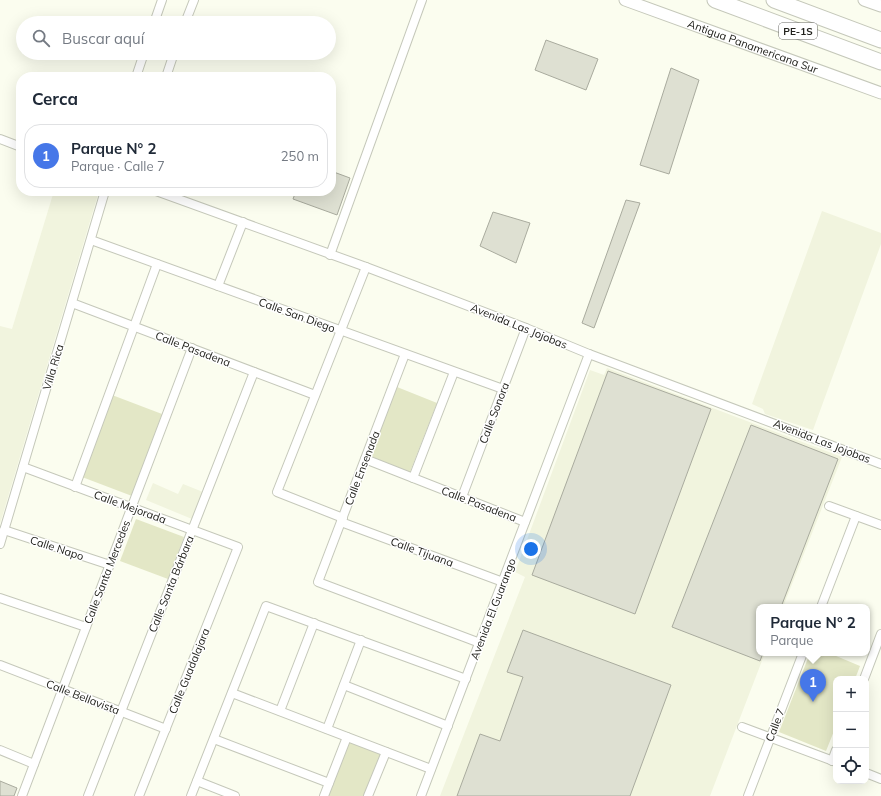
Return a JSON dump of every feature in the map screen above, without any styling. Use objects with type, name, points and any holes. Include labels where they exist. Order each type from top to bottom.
[{"type":"highway","name":"PE-1S","points":[[714,0],[881,62]]},
{"type":"highway","name":"PE-1S","points":[[774,0],[881,40]]},
{"type":"main road","name":"Antigua Panamericana Sur","points":[[626,0],[881,93]]},
{"type":"main road","points":[[864,0],[881,6]]},
{"type":"street","points":[[156,16],[162,0]]},
{"type":"street","points":[[188,16],[194,0]]},
{"type":"street","points":[[330,255],[422,0]]},
{"type":"street","points":[[138,72],[142,60]]},
{"type":"street","points":[[168,72],[172,60]]},
{"type":"street","points":[[0,139],[16,145]]},
{"type":"street","name":"Villa Rica","points":[[0,544],[103,196]]},
{"type":"street","name":"Avenida Las Jojobas","points":[[170,196],[366,267],[526,328],[589,354],[881,464]]},
{"type":"street","points":[[218,286],[243,222]]},
{"type":"street","name":"Calle San Diego","points":[[90,240],[503,389]]},
{"type":"street","points":[[75,487],[157,264]]},
{"type":"street","points":[[315,395],[366,267]]},
{"type":"street","name":"Calle Pasadena","points":[[72,303],[315,395]]},
{"type":"street","name":"Calle Sonora","points":[[462,497],[526,328]]},
{"type":"street","name":"Calle Santa Mercedes","points":[[22,796],[192,348]]},
{"type":"street","name":"Calle Ensenada","points":[[405,354],[318,582],[480,643]]},
{"type":"street","name":"Avenida El Guarango","points":[[421,796],[589,354]]},
{"type":"street","name":"Calle Santa Bárbara","points":[[88,796],[254,372]]},
{"type":"street","points":[[413,478],[454,372]]},
{"type":"street","name":"Calle Tijuana","points":[[315,395],[277,492],[342,520],[503,582]]},
{"type":"street","name":"Calle Pasadena","points":[[365,459],[526,522]]},
{"type":"street","name":"Calle Mejorada","points":[[23,467],[238,547]]},
{"type":"street","points":[[829,506],[881,525]]},
{"type":"street","points":[[822,604],[856,516]]},
{"type":"street","name":"Calle Napo","points":[[4,530],[110,565]]},
{"type":"street","name":"Calle Guadalajara","points":[[139,796],[238,547]]},
{"type":"street","points":[[0,598],[86,627]]},
{"type":"street","points":[[191,796],[266,606],[466,679]]},
{"type":"street","points":[[280,711],[314,623]]},
{"type":"street","points":[[865,676],[881,634]]},
{"type":"street","points":[[327,729],[360,640]]},
{"type":"street","name":"Calle 7","points":[[748,796],[802,656]]},
{"type":"street","name":"Calle Bellavista","points":[[0,665],[166,729]]},
{"type":"street","points":[[344,685],[448,726]]},
{"type":"street","points":[[232,693],[431,769]]},
{"type":"street","points":[[742,727],[833,761]]},
{"type":"street","points":[[324,796],[347,737]]},
{"type":"street","points":[[214,739],[329,783]]},
{"type":"street","points":[[0,750],[34,764]]},
{"type":"street","points":[[368,796],[386,752]]},
{"type":"street","points":[[869,774],[881,779]]},
{"type":"street","points":[[197,781],[234,796]]},
{"type":"shaded area","points":[[52,196],[98,196],[0,524],[0,326],[12,329]]},
{"type":"shaded area","points":[[822,211],[881,233],[881,244],[813,430],[765,414],[763,409],[752,404]]},
{"type":"shaded area","points":[[607,368],[842,457],[784,604],[756,604],[756,656],[764,656],[710,796],[440,796],[525,577],[515,572],[590,370],[604,375]]},
{"type":"shaded area","points":[[397,387],[437,403],[410,472],[370,456]]},
{"type":"shaded area","points":[[112,395],[162,414],[132,496],[82,477]]},
{"type":"shaded area","points":[[153,483],[178,494],[183,484],[203,492],[192,519],[146,500]]},
{"type":"shaded area","points":[[136,519],[184,537],[168,579],[120,561]]},
{"type":"shaded area","points":[[809,656],[836,656],[860,666],[856,676],[833,676],[833,734],[826,751],[779,732]]},
{"type":"shaded area","points":[[350,741],[382,754],[365,796],[328,796]]},
{"type":"building","points":[[546,40],[598,59],[586,90],[535,70]]},
{"type":"building","points":[[671,68],[699,80],[669,174],[640,165]]},
{"type":"building","points":[[336,173],[350,178],[337,215],[293,199],[294,196],[336,196]]},
{"type":"building","points":[[626,200],[640,203],[594,328],[582,323]]},
{"type":"building","points":[[493,212],[530,223],[516,263],[480,246]]},
{"type":"building","points":[[608,371],[711,409],[635,614],[532,575]]},
{"type":"building","points":[[751,425],[838,459],[782,604],[756,604],[756,656],[762,656],[760,661],[672,627]]},
{"type":"building","points":[[523,630],[671,685],[630,796],[457,796],[480,734],[500,741],[523,677],[507,672]]},
{"type":"building","points":[[0,781],[17,788],[14,796],[0,796]]},
{"type":"place","name":"Parque N° 2","points":[[813,702]]}]
